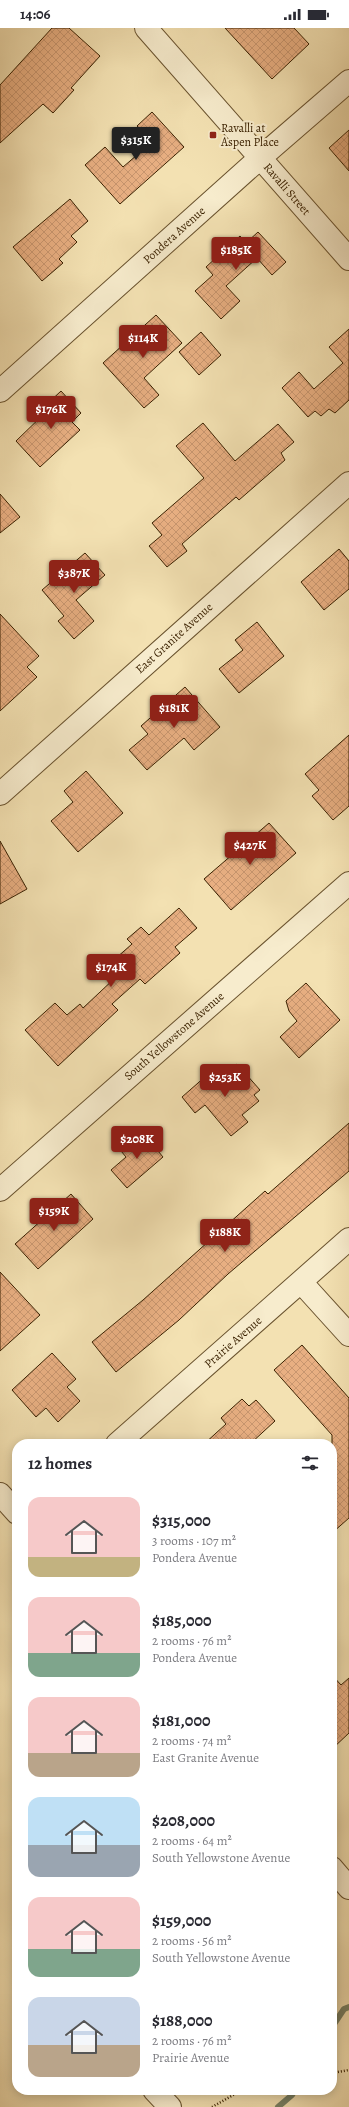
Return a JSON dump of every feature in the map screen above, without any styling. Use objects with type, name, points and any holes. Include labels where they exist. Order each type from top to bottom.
[{"type":"street","name":"Ravalli Street","points":[[146,28],[349,259]]},
{"type":"street","name":"Pondera Avenue","points":[[0,391],[260,158],[349,81]]},
{"type":"street","name":"East Granite Avenue","points":[[0,794],[349,483]]},
{"type":"street","name":"South Yellowstone Avenue","points":[[0,1190],[349,883]]},
{"type":"street","name":"Prairie Avenue","points":[[123,1439],[349,1239]]},
{"type":"street","points":[[301,1282],[349,1335]]},
{"type":"street","points":[[0,1494],[12,1507]]},
{"type":"street","points":[[337,1874],[349,1888]]},
{"type":"street","points":[[159,2095],[170,2107]]},
{"type":"path","points":[[337,2072],[349,2070]]},
{"type":"path","points":[[212,2107],[233,2095]]},
{"type":"building","points":[[52,28],[69,28],[100,56],[71,88],[74,90],[53,113],[43,104],[0,143],[0,85]]},
{"type":"building","points":[[225,28],[294,28],[309,44],[272,79]]},
{"type":"building","points":[[152,112],[184,147],[120,204],[85,165],[105,147],[123,167],[152,142],[137,126]]},
{"type":"building","points":[[349,130],[349,171],[329,148]]},
{"type":"building","points":[[70,199],[88,221],[71,236],[77,242],[59,259],[63,263],[42,281],[13,247]]},
{"type":"building","points":[[258,232],[286,262],[272,275],[257,258],[226,286],[240,301],[221,319],[195,291],[213,275],[206,267],[240,236],[246,243]]},
{"type":"building","points":[[156,315],[182,343],[144,378],[159,395],[144,408],[103,363]]},
{"type":"building","points":[[349,329],[349,400],[335,413],[329,409],[321,416],[315,411],[308,417],[282,388],[299,372],[314,389],[343,363],[329,347]]},
{"type":"building","points":[[201,332],[221,355],[199,375],[179,352]]},
{"type":"building","points":[[61,391],[81,413],[72,422],[80,430],[40,467],[16,441],[47,411],[44,407]]},
{"type":"building","points":[[203,423],[235,461],[278,424],[294,442],[281,453],[285,460],[239,500],[236,497],[182,544],[187,551],[167,567],[149,546],[162,535],[152,523],[204,478],[176,446]]},
{"type":"building","points":[[0,494],[20,517],[0,533]]},
{"type":"building","points":[[339,549],[349,561],[349,589],[324,610],[301,582]]},
{"type":"building","points":[[85,553],[105,575],[76,600],[94,621],[74,639],[58,621],[64,616],[42,590]]},
{"type":"building","points":[[0,614],[39,656],[27,667],[37,677],[0,711]]},
{"type":"building","points":[[257,622],[284,656],[239,693],[219,669],[243,650],[235,640]]},
{"type":"building","points":[[185,687],[220,727],[194,750],[184,738],[147,770],[129,750],[148,734],[141,726]]},
{"type":"building","points":[[349,735],[349,806],[333,820],[312,796],[319,790],[305,774]]},
{"type":"building","points":[[86,771],[123,813],[78,852],[51,821],[73,802],[64,791]]},
{"type":"building","points":[[269,823],[296,853],[231,910],[204,879]]},
{"type":"building","points":[[0,841],[27,889],[0,904]]},
{"type":"building","points":[[179,908],[197,928],[175,947],[180,953],[145,984],[140,979],[112,1004],[118,1010],[58,1066],[25,1030],[55,1003],[67,1015],[80,1004],[83,1008],[116,977],[107,966],[132,944],[127,939],[141,927],[149,935]]},
{"type":"building","points":[[306,983],[340,1020],[299,1058],[280,1037],[297,1021],[289,1011],[286,1001]]},
{"type":"building","points":[[237,1064],[260,1090],[254,1095],[259,1101],[242,1115],[248,1122],[231,1136],[205,1105],[195,1113],[182,1097],[206,1076],[213,1084]]},
{"type":"building","points":[[349,1123],[349,1171],[228,1274],[179,1320],[116,1372],[92,1342],[143,1300],[265,1191],[268,1194]]},
{"type":"building","points":[[143,1133],[163,1157],[127,1188],[111,1170],[126,1157],[121,1151]]},
{"type":"building","points":[[71,1194],[93,1219],[38,1269],[15,1244]]},
{"type":"building","points":[[0,1272],[40,1315],[0,1351]]},
{"type":"building","points":[[302,1345],[349,1398],[349,1518],[337,1529],[337,1439],[332,1439],[332,1435],[274,1370]]},
{"type":"building","points":[[52,1353],[76,1379],[67,1387],[80,1401],[58,1422],[46,1408],[36,1417],[12,1390]]},
{"type":"building","points":[[242,1399],[249,1406],[256,1400],[275,1421],[255,1439],[210,1439],[226,1424],[221,1418]]},
{"type":"building","points":[[349,1678],[349,1733],[337,1744],[337,1681],[341,1685]]},
{"type":"waterway","points":[[337,2020],[344,2009],[349,2007]]},
{"type":"waterway","points":[[278,2107],[292,2095]]},
{"type":"place","name":"Ravalli at Aspen Place","points":[[213,135]]}]
